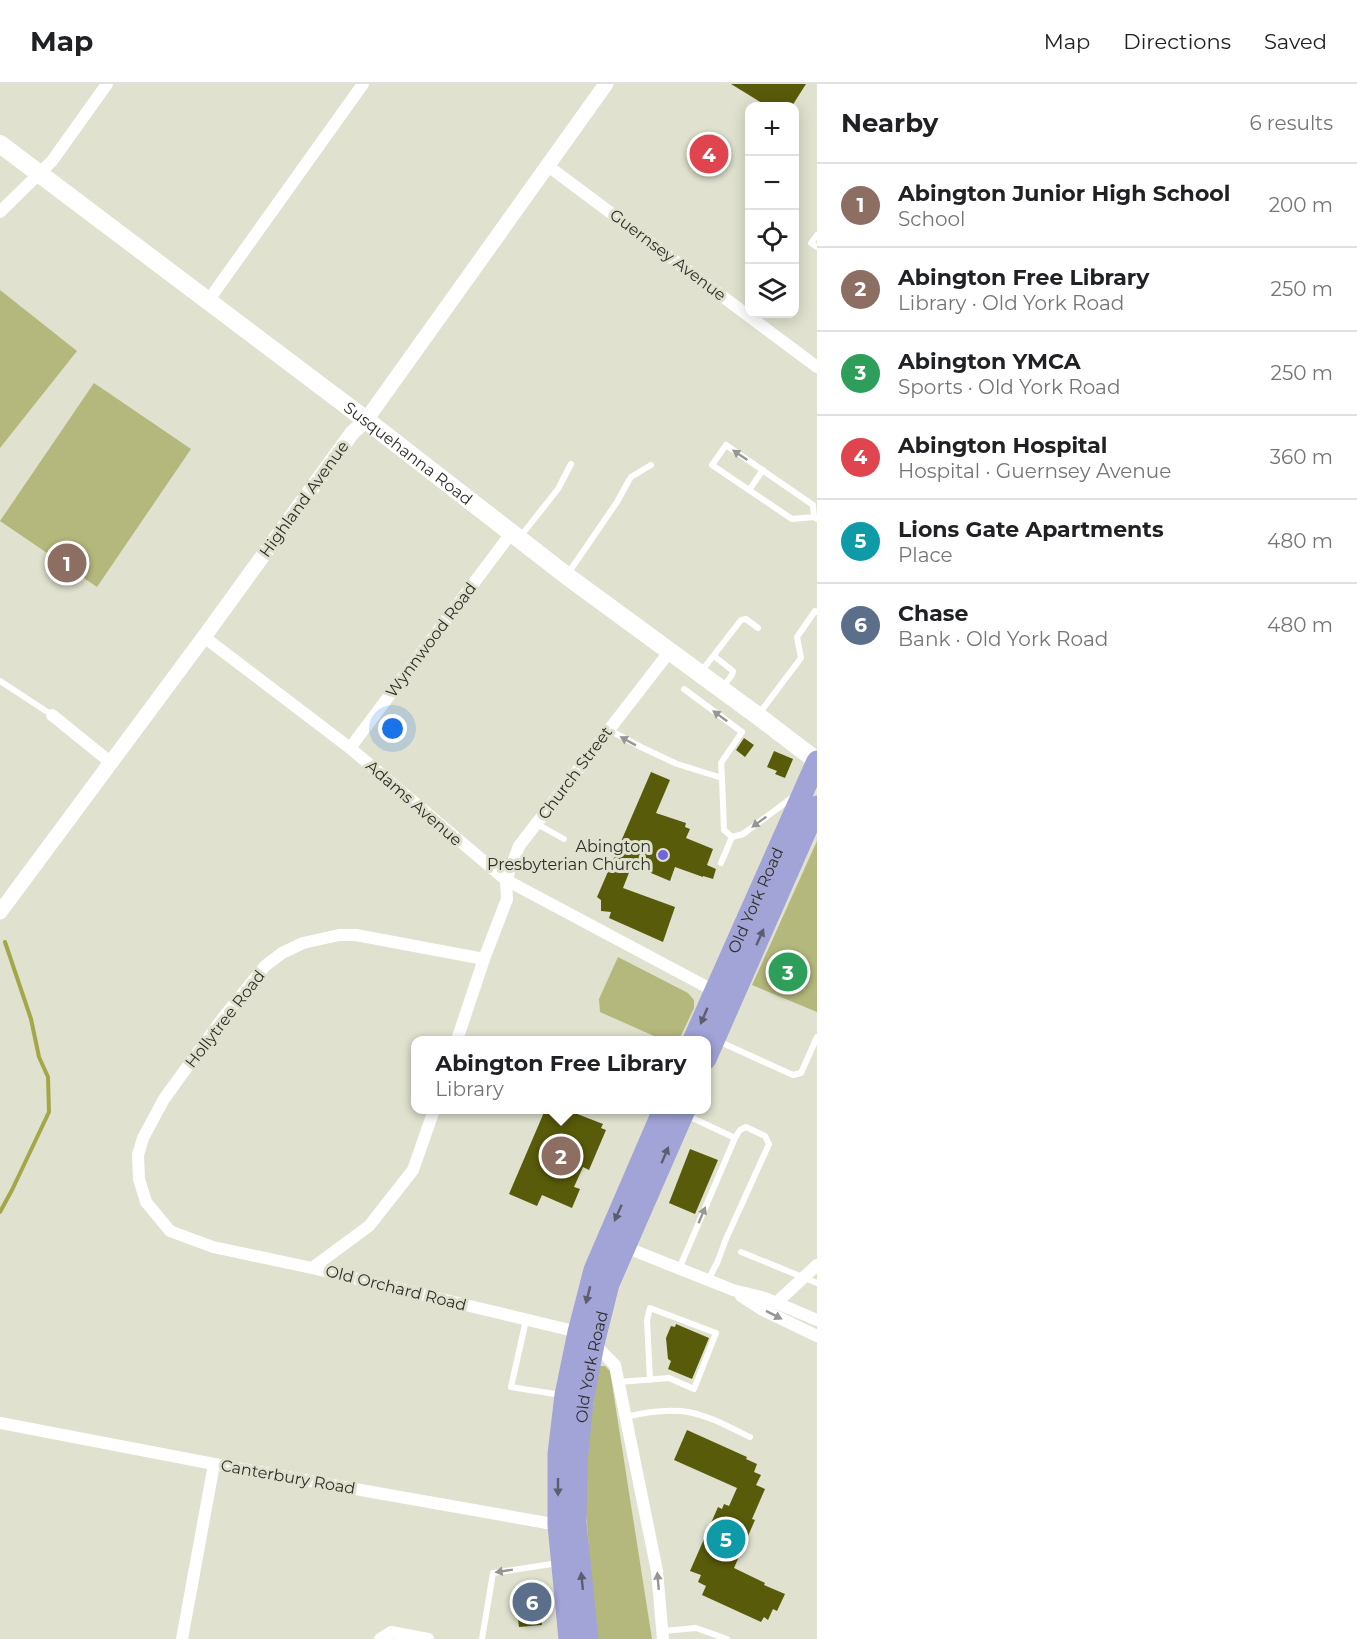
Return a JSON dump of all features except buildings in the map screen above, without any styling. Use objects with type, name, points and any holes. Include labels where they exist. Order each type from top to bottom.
[{"type":"highway","name":"Old York Road","points":[[711,1049],[723,995],[817,761]]},
{"type":"highway","name":"Old York Road","points":[[696,1036],[723,995],[817,806]]},
{"type":"highway","name":"Old York Road","points":[[569,1639],[562,1562],[577,1463],[586,1338],[594,1270],[616,1243],[676,1114]]},
{"type":"highway","name":"Old York Road","points":[[586,1338],[565,1395],[558,1454],[567,1524],[588,1639]]},
{"type":"main road","name":"Susquehanna Road","points":[[0,144],[366,420],[567,576],[817,761]]},
{"type":"street","points":[[0,212],[52,161],[107,84]]},
{"type":"street","points":[[208,301],[363,84]]},
{"type":"street","name":"Highland Avenue","points":[[0,912],[352,433],[366,420],[606,84]]},
{"type":"street","name":"Guernsey Avenue","points":[[548,166],[817,367]]},
{"type":"street","name":"Wynnwood Road","points":[[350,748],[516,535]]},
{"type":"street","name":"Adams Avenue","points":[[204,637],[350,748],[506,880],[723,995]]},
{"type":"street","name":"Church Street","points":[[460,1036],[483,959],[507,899],[506,880],[519,846],[670,651]]},
{"type":"street","points":[[52,715],[110,762]]},
{"type":"street","name":"Hollytree Road","points":[[213,1247],[170,1231],[147,1202],[139,1179],[138,1155],[143,1138],[164,1099],[222,1019],[265,966],[282,953],[303,943],[339,935],[375,938],[483,959]]},
{"type":"street","points":[[312,1268],[369,1226],[413,1170],[433,1114]]},
{"type":"street","points":[[616,1243],[733,1290],[765,1298],[815,1320],[812,1333],[761,1309],[733,1290]]},
{"type":"street","name":"Old Orchard Road","points":[[213,1247],[526,1319],[586,1338]]},
{"type":"street","points":[[776,1303],[817,1265]]},
{"type":"street","points":[[586,1338],[615,1365],[657,1571],[662,1635]]},
{"type":"street","name":"Canterbury Road","points":[[0,1423],[214,1464],[567,1524]]},
{"type":"street","points":[[182,1639],[214,1464]]},
{"type":"street","points":[[380,1639],[391,1632],[428,1639]]},
{"type":"lane","points":[[817,235],[811,243],[817,247]]},
{"type":"lane","points":[[726,445],[763,470],[813,505],[816,518],[792,519],[712,465],[726,445]]},
{"type":"lane","points":[[516,535],[558,489],[571,464]]},
{"type":"lane","points":[[567,576],[628,482],[651,465]]},
{"type":"lane","points":[[749,490],[763,470]]},
{"type":"lane","points":[[758,716],[801,658],[797,637],[815,611],[817,612]]},
{"type":"lane","points":[[700,673],[741,620],[746,619],[758,628]]},
{"type":"lane","points":[[714,656],[733,671],[721,689]]},
{"type":"lane","points":[[0,681],[52,715]]},
{"type":"lane","points":[[684,689],[742,732],[721,763],[723,830],[732,837]]},
{"type":"lane","points":[[608,730],[677,764],[722,778]]},
{"type":"lane","points":[[732,837],[742,834],[806,787]]},
{"type":"lane","points":[[537,824],[564,839]]},
{"type":"lane","points":[[722,863],[732,837]]},
{"type":"lane","points":[[711,1049],[794,1075],[801,1073],[817,1037]]},
{"type":"lane","points":[[683,1114],[735,1138]]},
{"type":"lane","points":[[679,1269],[735,1138],[740,1130],[746,1127],[765,1136],[768,1144],[708,1280]]},
{"type":"lane","points":[[741,1252],[817,1283]]},
{"type":"lane","points":[[618,1383],[650,1380],[669,1378],[694,1389],[716,1333],[650,1308],[647,1320],[650,1380]]},
{"type":"lane","points":[[526,1319],[511,1387],[565,1395]]},
{"type":"lane","points":[[626,1417],[651,1412],[688,1412],[750,1437]]},
{"type":"lane","points":[[482,1639],[493,1573],[562,1562]]},
{"type":"lane","points":[[662,1635],[696,1628],[726,1639]]},
{"type":"green space","points":[[0,290],[77,351],[0,448]]},
{"type":"green space","points":[[94,383],[191,449],[97,587],[0,521]]},
{"type":"green space","points":[[817,841],[817,1012],[752,985]]},
{"type":"green space","points":[[618,957],[688,993],[694,1000],[694,1008],[681,1036],[654,1036],[600,1012],[599,999]]},
{"type":"green space","points":[[599,1366],[605,1366],[610,1371],[652,1639],[596,1639],[583,1473]]},
{"type":"waterway","points":[[0,1212],[49,1112],[48,1077],[39,1057],[31,1019],[5,942]]},
{"type":"place","name":"Abington Hospital","points":[[709,154]]},
{"type":"place","name":"Abington Junior High School","points":[[67,563]]},
{"type":"place","name":"Abington Presbyterian Church","points":[[663,855]]},
{"type":"place","name":"Abington YMCA","points":[[788,972]]},
{"type":"place","name":"Abington Free Library","points":[[561,1156]]},
{"type":"place","name":"Lions Gate Apartments","points":[[726,1539]]},
{"type":"place","name":"Chase","points":[[532,1602]]}]
